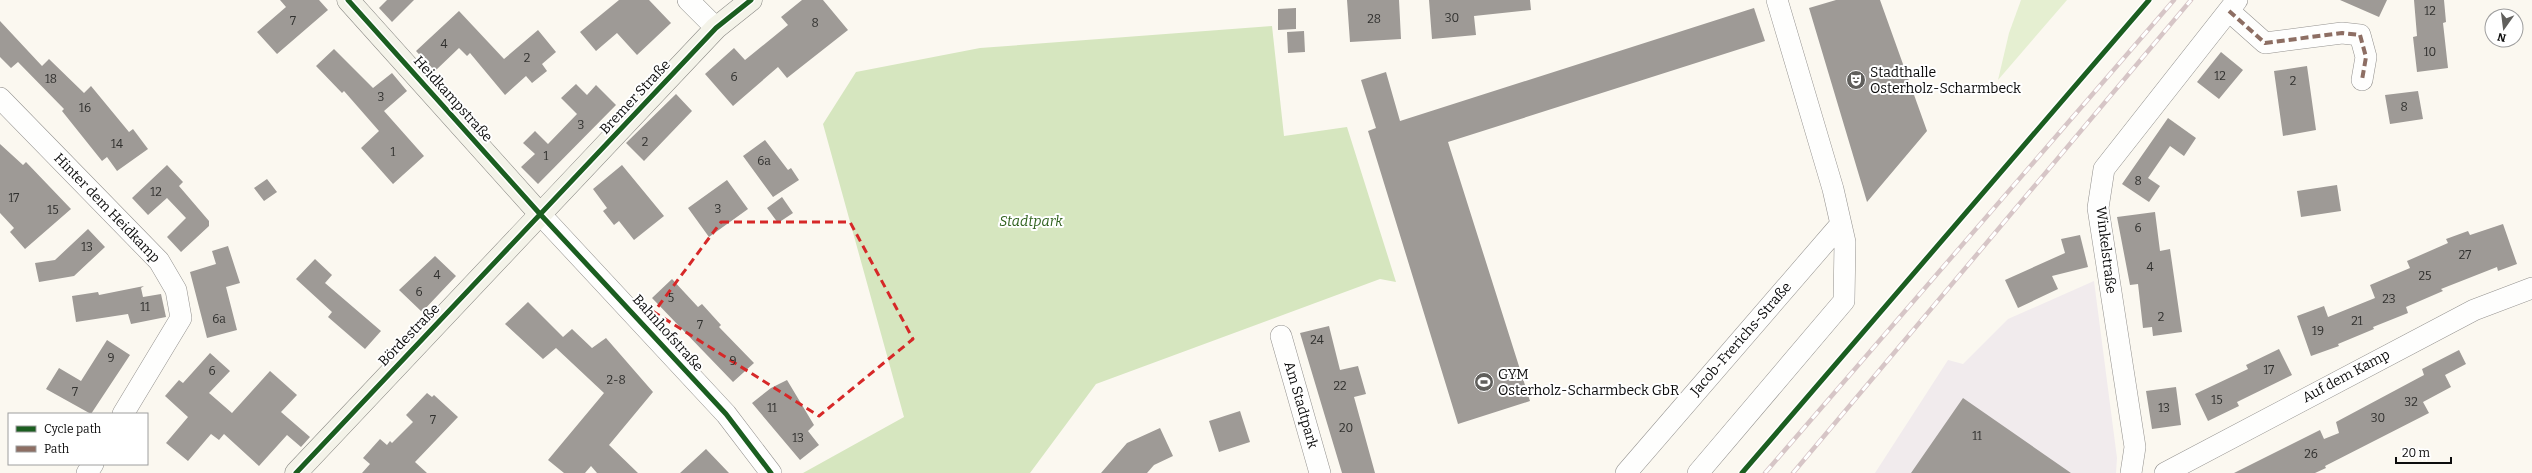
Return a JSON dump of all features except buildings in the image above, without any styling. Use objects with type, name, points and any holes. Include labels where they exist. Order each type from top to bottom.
[{"type":"street","name":"Heidkampstraße","points":[[348,0],[540,214]]},
{"type":"street","points":[[688,0],[716,28]]},
{"type":"street","name":"Bremer Straße","points":[[540,214],[716,28],[751,0]]},
{"type":"street","points":[[1698,473],[1844,302],[1845,242],[1777,0]]},
{"type":"street","points":[[2233,5],[2265,43],[2342,33],[2360,35],[2366,57],[2362,80]]},
{"type":"street","name":"Winkelstraße","points":[[2131,473],[2135,448],[2098,208],[2104,168],[2233,5]]},
{"type":"street","name":"Hinter dem Heidkamp","points":[[0,98],[159,261],[176,290],[181,318],[124,413]]},
{"type":"street","name":"Bahnhofstraße","points":[[540,214],[726,414],[769,472]]},
{"type":"street","name":"Bördestraße","points":[[296,473],[540,214]]},
{"type":"street","name":"Jacob-Frerichs-Straße","points":[[1626,473],[1841,224]]},
{"type":"street","name":"Auf dem Kamp","points":[[2165,473],[2474,310],[2532,288]]},
{"type":"street","name":"Am Stadtpark","points":[[1281,336],[1320,473]]},
{"type":"highlighted area","points":[[721,222],[850,222],[913,339],[819,416],[654,312]]},
{"type":"shaded area","points":[[2094,281],[2117,458],[2116,473],[1875,473],[1948,360],[1963,364],[2008,319]]},
{"type":"green space","points":[[2021,0],[2067,0],[1998,80],[2009,33]]},
{"type":"green space","name":"Stadtpark","points":[[1272,26],[1284,136],[1347,127],[1396,282],[1380,279],[1096,384],[1030,473],[803,473],[904,417],[823,124],[856,72],[980,48]]},
{"type":"railway","points":[[1765,473],[2174,0]]},
{"type":"railway","points":[[1793,473],[2191,0]]},
{"type":"marked path","points":[[2229,11],[2265,43],[2342,33],[2360,35],[2366,57],[2362,80]]},
{"type":"cycle path","points":[[348,0],[540,214],[726,414],[771,473]]},
{"type":"cycle path","points":[[296,473],[716,28],[751,0]]},
{"type":"cycle path","points":[[1742,473],[2149,0]]},
{"type":"place","name":"Stadthalle Osterholz-Scharmbeck","points":[[1856,80]]},
{"type":"place","name":"GYM Osterholz-Scharmbeck GbR","points":[[1484,382]]}]
